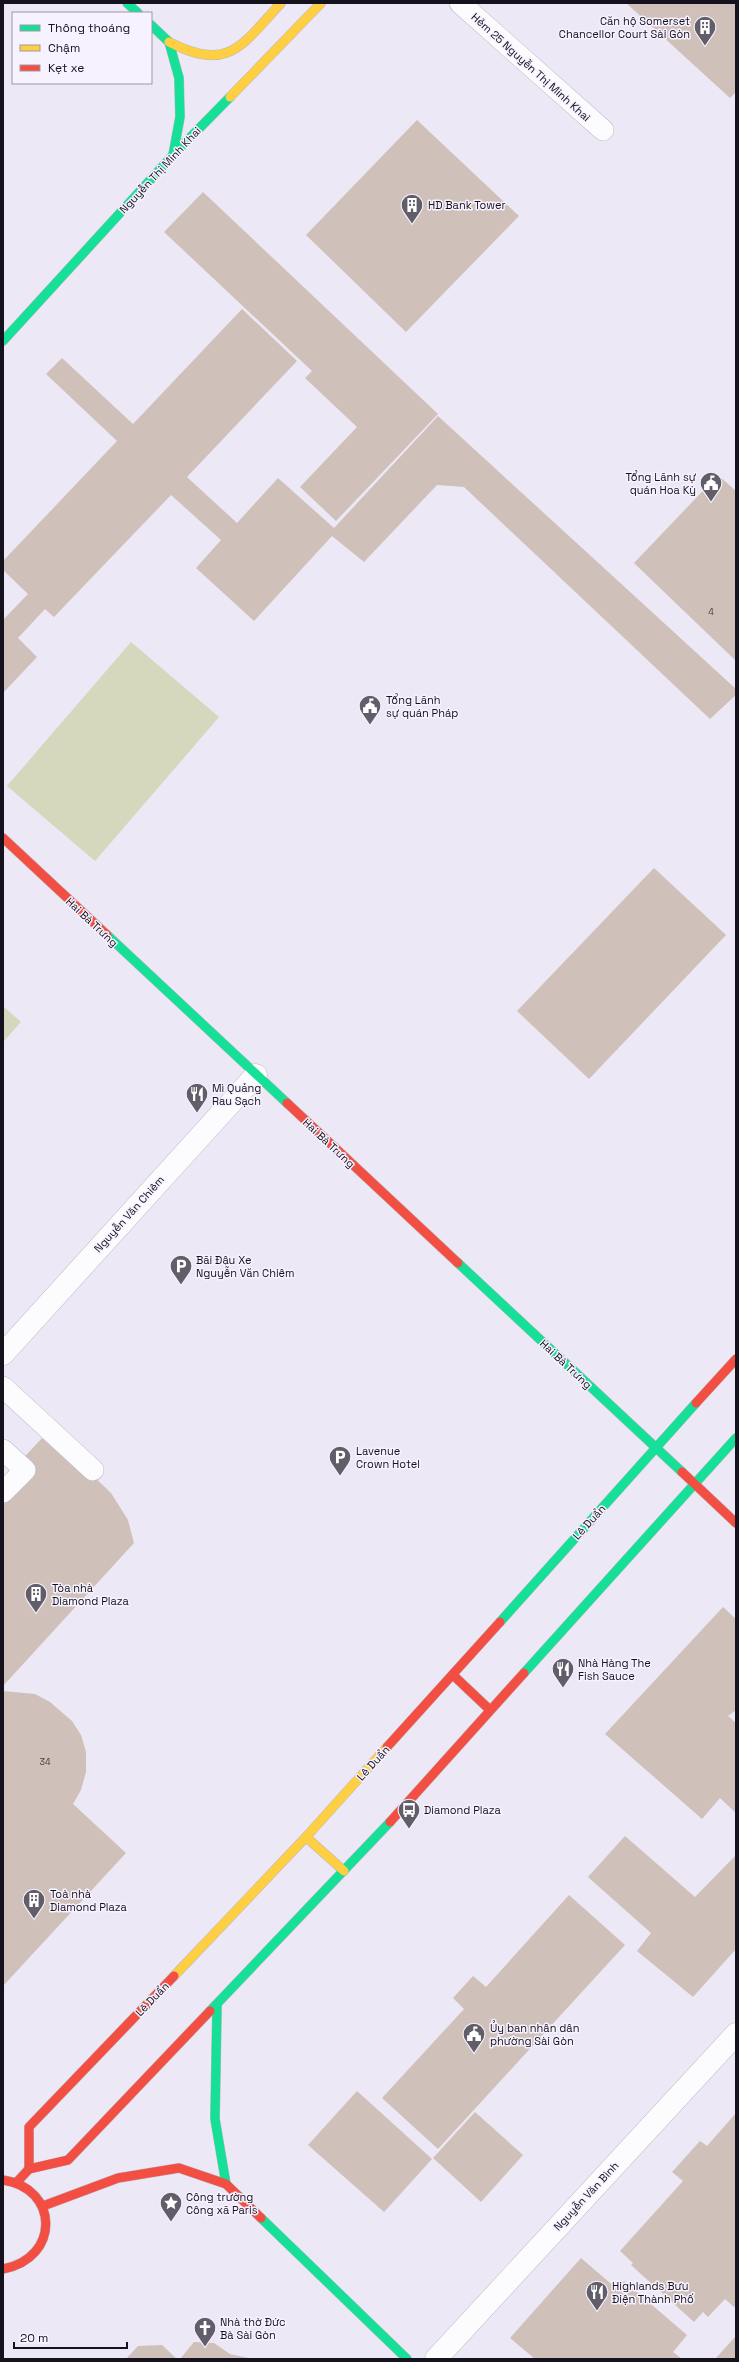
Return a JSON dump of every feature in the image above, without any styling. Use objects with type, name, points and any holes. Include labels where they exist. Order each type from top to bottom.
[{"type":"main road","points":[[127,3],[137,12]]},
{"type":"main road","points":[[152,27],[169,42],[187,54],[209,58],[232,53],[281,3]]},
{"type":"main road","name":"Nguyễn Thị Minh Khai","points":[[3,341],[173,155],[321,3]]},
{"type":"main road","points":[[169,42],[179,78],[181,100],[180,117],[173,155]]},
{"type":"main road","name":"Hai Bà Trưng","points":[[3,838],[694,1484]]},
{"type":"main road","name":"Lê Duẩn","points":[[29,2169],[29,2128],[306,1837],[736,1359]]},
{"type":"main road","points":[[17,2182],[29,2169],[68,2160],[217,2006],[384,1829],[736,1438]]},
{"type":"main road","points":[[694,1484],[736,1523]]},
{"type":"main road","points":[[452,1675],[490,1710]]},
{"type":"main road","points":[[306,1837],[344,1870]]},
{"type":"main road","points":[[217,2006],[215,2119],[226,2184]]},
{"type":"main road","points":[[43,2206],[118,2178],[179,2168],[226,2184],[407,2359]]},
{"type":"main road","points":[[3,2180],[17,2182],[32,2192],[43,2206],[47,2223],[44,2241],[34,2256],[19,2266],[3,2269]]},
{"type":"street","name":"Nguyễn Văn Chiêm","points":[[3,1354],[256,1075]]},
{"type":"street","name":"Nguyễn Văn Bình","points":[[436,2359],[736,2034]]},
{"type":"lane","name":"Hẻm 25 Nguyễn Thị Minh Khai","points":[[460,3],[603,130]]},
{"type":"lane","points":[[3,1387],[93,1470]]},
{"type":"lane","points":[[3,1450],[25,1470],[3,1492]]},
{"type":"green space","points":[[131,642],[219,717],[95,861],[7,786]]},
{"type":"green space","points":[[3,1006],[21,1022],[3,1042]]},
{"type":"building","name":"Căn hộ Somerset Chancellor Court Sài Gòn","points":[[626,3],[736,3],[736,92],[730,98]]},
{"type":"building","name":"HD Bank Tower","points":[[417,120],[519,216],[406,332],[306,235]]},
{"type":"building","points":[[203,192],[438,414],[336,521],[300,487],[357,427],[305,378],[312,371],[164,232]]},
{"type":"building","points":[[242,309],[297,361],[187,477],[237,523],[278,478],[334,528],[438,416],[736,689],[736,695],[710,719],[464,487],[437,485],[364,562],[332,536],[254,621],[196,568],[221,540],[171,495],[54,617],[45,609],[18,638],[37,657],[3,693],[3,620],[28,594],[3,570],[3,561],[117,441],[46,374],[62,358],[133,424]]},
{"type":"building","name":"Tổng Lãnh sự quán Hoa Kỳ","points":[[718,475],[736,491],[736,661],[634,563]]},
{"type":"building","points":[[654,868],[726,935],[589,1079],[517,1011]]},
{"type":"building","name":"Tòa nhà Diamond Plaza","points":[[42,1438],[83,1475],[87,1470],[111,1493],[128,1520],[134,1543],[3,1686],[3,1480]]},
{"type":"building","points":[[723,1607],[736,1619],[736,1710],[728,1716],[736,1723],[736,1813],[720,1798],[702,1819],[605,1734]]},
{"type":"building","points":[[3,1691],[35,1694],[50,1702],[72,1721],[81,1735],[86,1752],[86,1772],[81,1790],[73,1804],[126,1853],[3,1986]]},
{"type":"building","points":[[625,1836],[695,1897],[736,1855],[736,1949],[693,1997],[637,1951],[651,1933],[588,1877]]},
{"type":"building","name":"Ủy ban nhân dân phường Sài Gòn","points":[[569,1895],[625,1945],[438,2149],[382,2098],[464,2009],[453,1998],[473,1976],[486,1987]]},
{"type":"building","points":[[357,2091],[432,2159],[384,2212],[308,2145]]},
{"type":"building","points":[[475,2112],[523,2155],[481,2202],[433,2158]]},
{"type":"building","points":[[736,2113],[736,2305],[734,2307],[725,2299],[708,2317],[703,2312],[694,2322],[631,2265],[633,2263],[620,2251],[683,2181],[672,2172],[700,2141],[707,2146]]},
{"type":"building","name":"Highlands Bưu Điện Thành Phố","points":[[581,2258],[617,2289],[624,2281],[687,2335],[673,2352],[682,2359],[535,2359],[510,2338]]},
{"type":"building","points":[[736,2336],[736,2359],[715,2359]]},
{"type":"building","name":"Nhà thờ Đức Bà Sài Gòn","points":[[194,2342],[214,2343],[230,2354],[253,2359],[180,2359]]},
{"type":"building","points":[[162,2345],[177,2359],[126,2359],[138,2346]]},
{"type":"traffic: fast","points":[[127,3],[137,12]]},
{"type":"traffic: fast","points":[[152,26],[169,42],[179,78],[180,117],[173,155]]},
{"type":"traffic: fast","points":[[3,341],[173,155],[230,97]]},
{"type":"traffic: fast","points":[[107,935],[287,1103]]},
{"type":"traffic: fast","points":[[458,1263],[682,1472]]},
{"type":"traffic: fast","points":[[500,1622],[696,1403]]},
{"type":"traffic: fast","points":[[524,1673],[736,1438]]},
{"type":"traffic: fast","points":[[210,2011],[390,1822]]},
{"type":"traffic: fast","points":[[217,2006],[215,2119],[226,2184]]},
{"type":"traffic: fast","points":[[261,2218],[407,2359]]},
{"type":"traffic: slow","points":[[169,42],[189,51],[206,55],[221,54],[233,50],[244,42],[281,3]]},
{"type":"traffic: slow","points":[[230,97],[321,3]]},
{"type":"traffic: slow","points":[[174,1976],[306,1837],[387,1747]]},
{"type":"traffic: slow","points":[[306,1837],[344,1871]]},
{"type":"traffic: jam","points":[[3,838],[107,935]]},
{"type":"traffic: jam","points":[[287,1103],[458,1263]]},
{"type":"traffic: jam","points":[[696,1403],[736,1359]]},
{"type":"traffic: jam","points":[[682,1472],[736,1523]]},
{"type":"traffic: jam","points":[[387,1747],[500,1622]]},
{"type":"traffic: jam","points":[[390,1822],[524,1673]]},
{"type":"traffic: jam","points":[[453,1675],[490,1710]]},
{"type":"traffic: jam","points":[[29,2169],[29,2127],[174,1976]]},
{"type":"traffic: jam","points":[[17,2182],[29,2169],[68,2160],[210,2011]]},
{"type":"traffic: jam","points":[[43,2206],[118,2178],[179,2168],[226,2184],[261,2218]]},
{"type":"traffic: jam","points":[[3,2180],[21,2186],[35,2196],[43,2209],[46,2223],[43,2238],[35,2252],[22,2262],[3,2269]]},
{"type":"place","name":"Căn hộ Somerset Chancellor Court Sài Gòn","points":[[705,46]]},
{"type":"place","name":"HD Bank Tower","points":[[412,224]]},
{"type":"place","name":"Tổng Lãnh sự quán Hoa Kỳ","points":[[711,502]]},
{"type":"place","name":"Tổng Lãnh sự quán Pháp","points":[[370,726]]},
{"type":"place","name":"Mì Quảng Rau Sạch","points":[[197,1114]]},
{"type":"place","name":"Bãi Đậu Xe Nguyễn Văn Chiêm","points":[[181,1286]]},
{"type":"place","name":"Lavenue Crown Hotel","points":[[340,1476]]},
{"type":"place","name":"Tòa nhà Diamond Plaza","points":[[36,1614]]},
{"type":"place","name":"Nhà Hàng The Fish Sauce","points":[[563,1688]]},
{"type":"place","name":"Diamond Plaza","points":[[409,1830]]},
{"type":"place","name":"Toà nhà Diamond Plaza","points":[[34,1920]]},
{"type":"place","name":"Ủy ban nhân dân phường Sài Gòn","points":[[474,2054]]},
{"type":"place","name":"Công trường Công xã Paris","points":[[171,2222]]},
{"type":"place","name":"Highlands Bưu Điện Thành Phố","points":[[597,2312]]},
{"type":"place","name":"Nhà thờ Đức Bà Sài Gòn","points":[[205,2348]]}]
